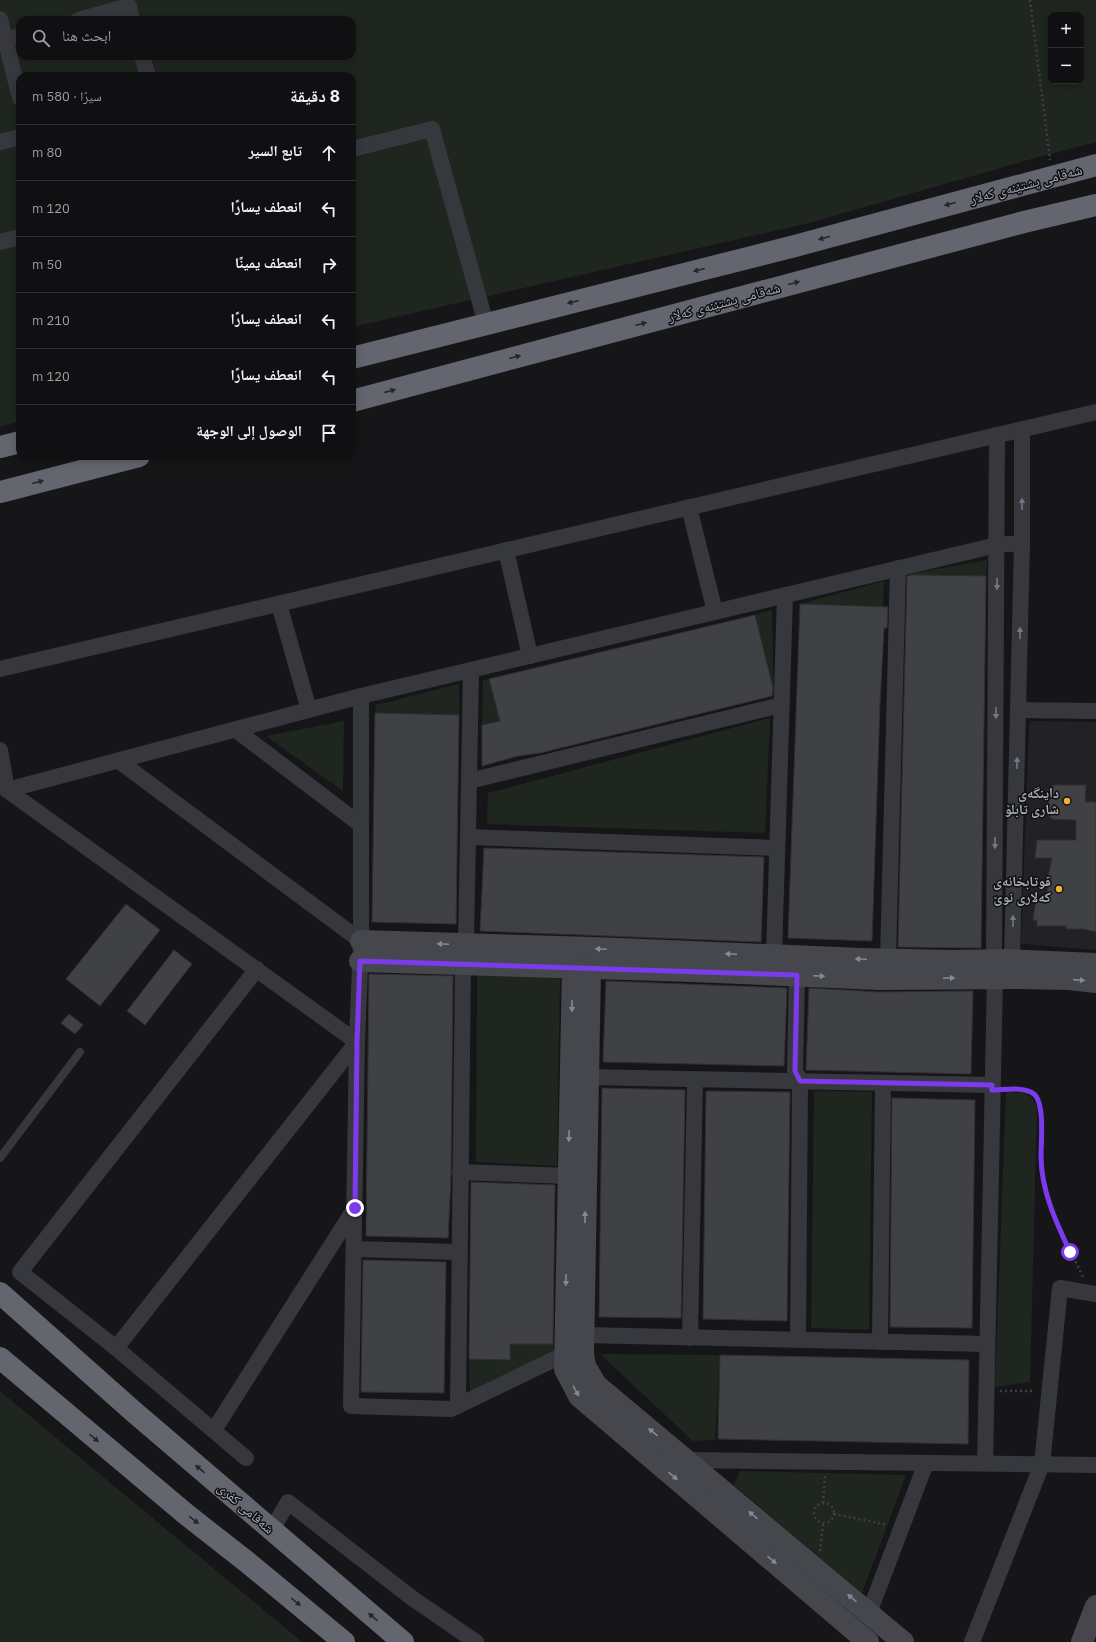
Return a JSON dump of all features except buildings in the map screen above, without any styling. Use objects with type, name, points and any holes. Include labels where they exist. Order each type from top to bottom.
[{"type":"highway","name":"شەقامی پشتێنەی کەلار","points":[[356,357],[795,246],[1096,165]]},
{"type":"highway","name":"شەقامی پشتێنەی کەلار","points":[[356,400],[1017,224],[1096,205]]},
{"type":"highway","points":[[0,447],[16,443]]},
{"type":"highway","points":[[0,492],[124,460]]},
{"type":"highway","points":[[0,1293],[90,1373]]},
{"type":"highway","points":[[0,1309],[90,1373]]},
{"type":"highway","points":[[0,1358],[64,1413],[344,1642]]},
{"type":"highway","points":[[0,1368],[64,1413]]},
{"type":"highway","name":"شەقامی کفری","points":[[90,1373],[403,1642]]},
{"type":"street","points":[[93,16],[129,6],[131,16]]},
{"type":"street","points":[[0,18],[13,38],[17,72]]},
{"type":"street","points":[[143,60],[147,72]]},
{"type":"street","points":[[356,149],[432,128],[486,324]]},
{"type":"street","points":[[0,142],[16,138]]},
{"type":"street","points":[[0,242],[16,238]]},
{"type":"street","points":[[0,669],[1096,412]]},
{"type":"street","points":[[985,1463],[992,1088],[1018,710],[1022,543],[1022,429]]},
{"type":"street","points":[[997,435],[1000,966]]},
{"type":"street","points":[[689,507],[715,612]]},
{"type":"street","points":[[7,790],[361,696],[997,544],[1022,543]]},
{"type":"street","points":[[506,550],[530,656]]},
{"type":"street","points":[[888,960],[898,568]]},
{"type":"street","points":[[774,956],[785,595]]},
{"type":"street","points":[[279,604],[309,710]]},
{"type":"street","points":[[458,1406],[460,1172],[471,670]]},
{"type":"street","points":[[361,696],[361,951],[357,1042],[351,1406],[451,1409],[577,1348],[690,1338],[987,1344]]},
{"type":"street","points":[[469,781],[782,705]]},
{"type":"street","points":[[1018,710],[1096,711]]},
{"type":"street","points":[[236,730],[361,825]]},
{"type":"street","points":[[0,750],[7,790],[258,969],[357,1042]]},
{"type":"street","points":[[119,760],[361,951],[464,954],[774,956],[1000,966],[1096,964]]},
{"type":"street","points":[[468,837],[777,848]]},
{"type":"street","points":[[464,954],[581,968],[879,979],[1000,966],[1058,979],[1096,982]]},
{"type":"street","points":[[581,968],[588,1077],[576,1248],[577,1348],[585,1366],[596,1385],[903,1642]]},
{"type":"street","points":[[576,1248],[568,1176],[581,968]]},
{"type":"street","points":[[246,1458],[116,1348],[20,1272],[258,969]]},
{"type":"street","points":[[797,975],[795,1071],[800,1081],[798,1340]]},
{"type":"street","points":[[116,1348],[357,1042]]},
{"type":"street","points":[[588,1077],[883,1083],[992,1088]]},
{"type":"street","points":[[690,1338],[695,1079]]},
{"type":"street","points":[[880,1342],[883,1083]]},
{"type":"street","points":[[460,1172],[568,1176]]},
{"type":"street","points":[[214,1430],[355,1208]]},
{"type":"street","points":[[354,1249],[459,1252]]},
{"type":"street","points":[[972,1642],[1042,1464],[1060,1288],[1094,1294]]},
{"type":"street","points":[[577,1348],[565,1369],[579,1396],[868,1642]]},
{"type":"street","points":[[687,1460],[1096,1465]]},
{"type":"street","points":[[869,1613],[926,1463]]},
{"type":"street","points":[[272,1530],[288,1502],[412,1598],[476,1642]]},
{"type":"street","points":[[1082,1642],[1096,1606]]},
{"type":"lane","points":[[0,1158],[80,1052]]},
{"type":"path","points":[[1030,0],[1052,177]]},
{"type":"path","points":[[992,1088],[1028,1090],[1035,1094],[1039,1101],[1041,1109],[1041,1171],[1053,1214],[1070,1252],[1094,1294]]},
{"type":"path","points":[[986,1391],[1049,1391]]},
{"type":"path","points":[[823,1503],[826,1462]]},
{"type":"path","points":[[823,1503],[827,1503],[832,1507],[834,1514],[829,1522],[823,1523],[817,1521],[814,1515],[817,1506],[823,1503]]},
{"type":"path","points":[[834,1514],[901,1527]]},
{"type":"path","points":[[818,1570],[823,1523]]},
{"type":"shaded area","points":[[0,0],[1096,0],[1096,142],[805,224],[356,326],[356,72],[16,72],[16,422],[0,427]]},
{"type":"shaded area","points":[[987,560],[986,576],[902,575]]},
{"type":"shaded area","points":[[884,581],[883,607],[800,604]]},
{"type":"shaded area","points":[[772,610],[774,696],[755,615]]},
{"type":"shaded area","points":[[489,679],[500,720],[482,725],[483,680]]},
{"type":"shaded area","points":[[459,684],[459,715],[375,713],[376,705]]},
{"type":"shaded area","points":[[770,718],[765,833],[487,824],[488,793]]},
{"type":"shaded area","points":[[344,721],[343,791],[266,736]]},
{"type":"shaded area","points":[[1031,721],[1096,722],[1096,950],[1021,944],[1029,725]]},
{"type":"shaded area","points":[[477,974],[560,976],[557,1166],[476,1162]]},
{"type":"shaded area","points":[[814,1091],[872,1092],[869,1330],[811,1328]]},
{"type":"shaded area","points":[[1006,1092],[1029,1095],[1037,1108],[1030,1382],[995,1387]]},
{"type":"shaded area","points":[[510,1344],[553,1344],[554,1351],[470,1391],[469,1359],[510,1360]]},
{"type":"shaded area","points":[[600,1354],[720,1355],[715,1440],[693,1441]]},
{"type":"shaded area","points":[[0,1391],[302,1642],[0,1642]]},
{"type":"shaded area","points":[[740,1471],[906,1475],[862,1593],[734,1485]]},
{"type":"place","name":"داینگەی شاری تابلۆ","points":[[1067,801]]},
{"type":"place","name":"قوتابخانەی کەلاری نوێ","points":[[1059,889]]},
{"type":"route","points":[[355,1208],[357,1042],[360,961],[797,975],[795,1071],[800,1081],[992,1085],[992,1090],[1028,1090],[1035,1094],[1041,1109],[1041,1171],[1053,1214],[1070,1252]]}]
